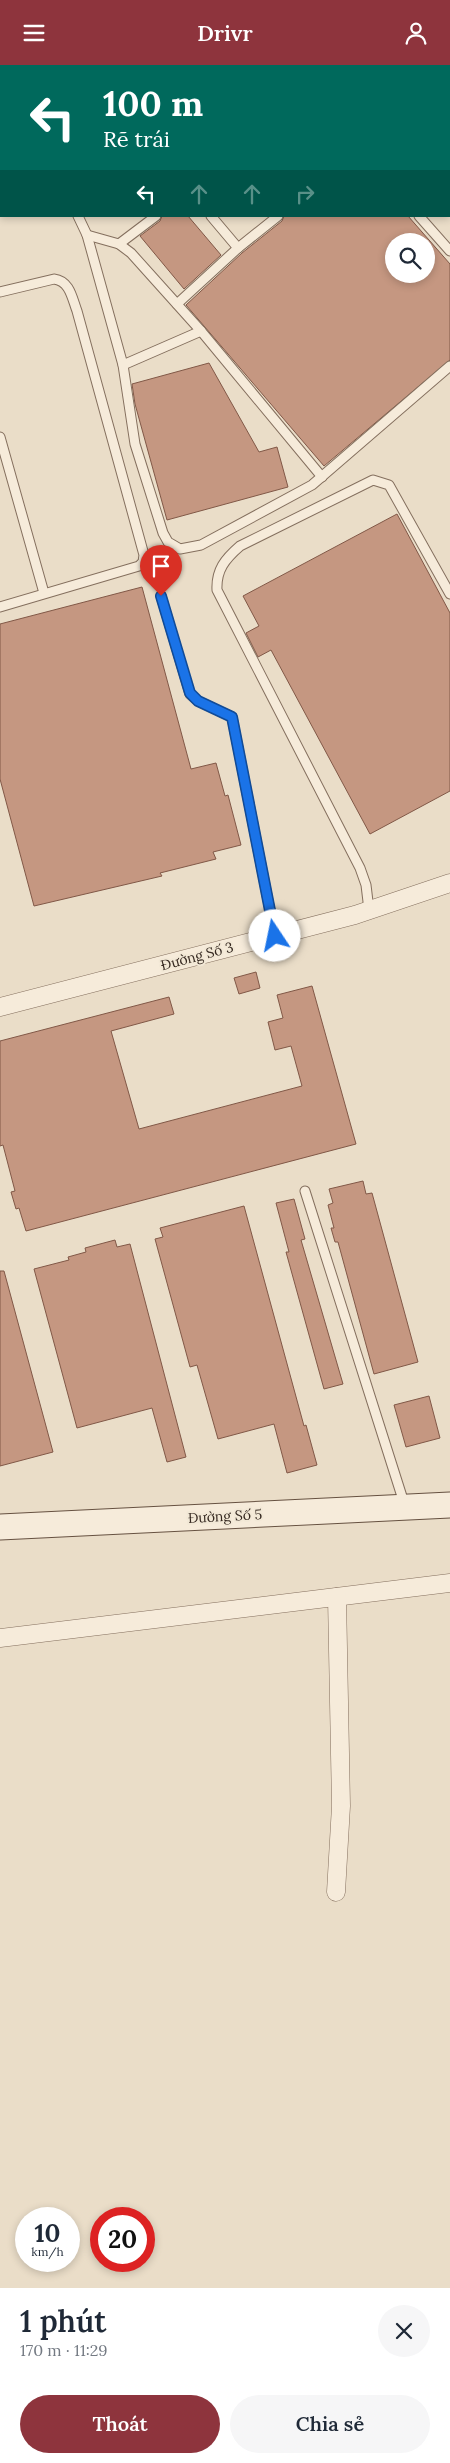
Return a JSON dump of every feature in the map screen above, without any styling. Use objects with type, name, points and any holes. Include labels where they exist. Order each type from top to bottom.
[{"type":"street","name":"Đường Số 3","points":[[0,1007],[275,936],[369,910],[450,883]]},
{"type":"street","name":"Đường Số 5","points":[[0,1527],[450,1505]]},
{"type":"street","points":[[0,1638],[450,1583]]},
{"type":"street","points":[[336,1891],[341,1789],[337,1597]]},
{"type":"lane","points":[[78,217],[87,235],[124,365],[135,444],[163,533],[168,542],[180,549],[201,545],[312,485],[450,366]]},
{"type":"lane","points":[[119,245],[155,217]]},
{"type":"lane","points":[[212,217],[238,248]]},
{"type":"lane","points":[[176,304],[238,248],[277,217]]},
{"type":"lane","points":[[420,217],[450,251]]},
{"type":"lane","points":[[87,235],[119,245],[131,253],[200,331],[322,477]]},
{"type":"lane","points":[[0,291],[54,279],[62,280],[68,286],[77,311],[144,555],[143,561],[139,566],[0,607]]},
{"type":"lane","points":[[124,365],[200,331]]},
{"type":"lane","points":[[0,437],[44,593]]},
{"type":"lane","points":[[369,910],[366,885],[360,868],[217,590],[217,577],[229,555],[240,546],[373,480],[389,485],[450,594]]},
{"type":"lane","points":[[161,596],[190,693],[198,701],[232,717],[275,936]]},
{"type":"lane","points":[[306,1191],[405,1507]]},
{"type":"building","points":[[162,217],[189,217],[221,255],[184,289],[140,236],[160,221]]},
{"type":"building","points":[[284,217],[409,217],[423,233],[385,233],[385,283],[435,283],[435,247],[450,264],[450,360],[324,466],[186,305],[242,253],[282,221]]},
{"type":"building","points":[[209,363],[259,452],[277,447],[288,487],[167,520],[135,404],[132,384]]},
{"type":"building","points":[[397,514],[450,613],[450,791],[370,834],[271,650],[258,657],[246,633],[259,626],[243,596]]},
{"type":"building","points":[[142,587],[191,769],[216,763],[225,796],[228,795],[241,845],[213,852],[216,859],[160,873],[162,876],[34,906],[0,779],[0,624]]},
{"type":"building","points":[[256,972],[260,988],[239,994],[234,978]]},
{"type":"building","points":[[312,986],[356,1144],[26,1231],[19,1208],[16,1209],[11,1192],[15,1191],[3,1145],[0,1146],[0,1041],[169,997],[174,1014],[111,1031],[139,1129],[302,1086],[291,1046],[275,1050],[268,1022],[283,1018],[277,995]]},
{"type":"building","points":[[363,1181],[366,1194],[372,1193],[418,1362],[374,1374],[338,1242],[335,1242],[331,1228],[334,1228],[328,1205],[333,1203],[329,1189]]},
{"type":"building","points":[[294,1199],[305,1239],[301,1240],[343,1384],[324,1389],[286,1252],[289,1252],[276,1203]]},
{"type":"building","points":[[244,1206],[304,1426],[306,1425],[317,1465],[287,1473],[274,1424],[218,1439],[197,1365],[190,1367],[155,1239],[163,1237],[160,1228]]},
{"type":"building","points":[[115,1240],[117,1247],[130,1244],[186,1457],[167,1462],[152,1408],[77,1428],[34,1269],[69,1260],[68,1257],[86,1252],[85,1248]]},
{"type":"building","points":[[0,1271],[4,1271],[53,1452],[0,1466]]},
{"type":"building","points":[[429,1396],[440,1438],[406,1447],[394,1405]]},
{"type":"route","points":[[161,596],[190,693],[198,701],[221,710],[232,717],[275,936]]}]
